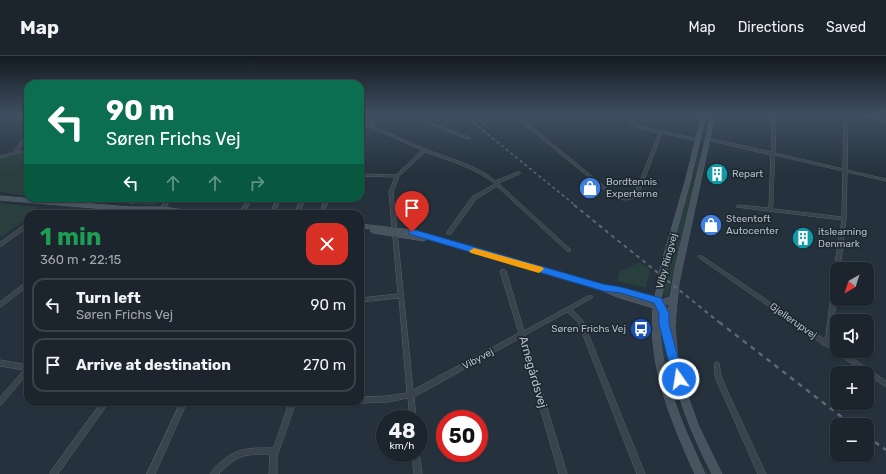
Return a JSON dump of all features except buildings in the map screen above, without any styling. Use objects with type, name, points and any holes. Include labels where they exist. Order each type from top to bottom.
[{"type":"main road","name":"Viby Ringvej","points":[[699,135],[692,170],[662,277],[658,304],[656,340],[663,376],[676,419],[700,474]]},
{"type":"main road","name":"Viby Ringvej","points":[[709,135],[672,299],[671,329],[675,361],[692,419],[717,474]]},
{"type":"main road","points":[[698,139],[708,141]]},
{"type":"main road","points":[[0,198],[24,200]]},
{"type":"main road","points":[[47,202],[138,210]]},
{"type":"main road","points":[[364,228],[436,240],[603,288],[620,295],[658,304],[672,299]]},
{"type":"main road","points":[[658,304],[664,313],[664,324],[675,361]]},
{"type":"street","points":[[388,135],[474,169],[497,183],[569,250]]},
{"type":"street","points":[[460,135],[469,138]]},
{"type":"street","points":[[539,135],[609,192],[626,199],[633,197],[637,193],[659,135]]},
{"type":"street","points":[[672,135],[698,139]]},
{"type":"street","points":[[771,210],[774,135]]},
{"type":"street","points":[[838,262],[844,219],[845,135]]},
{"type":"street","points":[[13,154],[24,141]]},
{"type":"street","points":[[708,141],[886,180]]},
{"type":"street","points":[[412,410],[391,192],[397,176],[424,150]]},
{"type":"street","points":[[0,157],[24,151]]},
{"type":"street","points":[[449,233],[474,198],[497,183],[519,173]]},
{"type":"street","points":[[364,175],[397,176]]},
{"type":"street","points":[[243,210],[248,202]]},
{"type":"street","points":[[274,210],[277,202]]},
{"type":"street","points":[[738,206],[844,219]]},
{"type":"street","points":[[0,245],[24,228]]},
{"type":"street","name":"Gjellerupvej","points":[[700,257],[886,384]]},
{"type":"street","name":"Arnegårdsvej","points":[[503,271],[563,474]]},
{"type":"street","points":[[0,305],[24,286]]},
{"type":"street","points":[[364,300],[400,296]]},
{"type":"street","name":"Vibyvej","points":[[364,400],[388,399],[411,395],[590,297]]},
{"type":"street","points":[[824,343],[829,337],[833,306]]},
{"type":"street","points":[[568,309],[580,321],[641,474]]},
{"type":"street","points":[[0,363],[24,367]]},
{"type":"street","points":[[717,365],[718,376],[762,474]]},
{"type":"street","points":[[0,402],[24,373]]},
{"type":"street","points":[[54,474],[103,406]]},
{"type":"street","points":[[151,474],[182,406]]},
{"type":"street","points":[[273,474],[272,464],[275,451],[292,406]]},
{"type":"street","points":[[214,474],[226,461],[240,452],[275,451]]},
{"type":"street","points":[[417,462],[418,474]]},
{"type":"green space","points":[[700,144],[698,171],[668,295],[665,296],[663,293]]},
{"type":"green space","points":[[24,153],[24,195],[0,192],[0,159]]},
{"type":"green space","points":[[135,202],[163,202],[155,205],[132,204]]},
{"type":"green space","points":[[0,203],[37,207],[35,210],[24,210],[24,221],[0,238]]},
{"type":"green space","points":[[640,262],[650,270],[646,288],[617,281],[620,271]]},
{"type":"green space","points":[[660,316],[672,386],[681,417],[669,378]]},
{"type":"green space","points":[[701,462],[708,474],[706,474]]},
{"type":"railway","points":[[488,135],[576,206]]},
{"type":"railway","points":[[574,205],[720,323]]},
{"type":"railway","points":[[719,322],[843,418]]},
{"type":"railway","points":[[874,441],[886,450]]},
{"type":"slow traffic","points":[[474,251],[539,269]]},
{"type":"place","name":"Repart","points":[[717,174]]},
{"type":"place","name":"Bordtennis Experterne","points":[[590,188]]},
{"type":"place","name":"Steentoft Autocenter","points":[[711,225]]},
{"type":"place","name":"itslearning Denmark","points":[[803,238]]},
{"type":"place","name":"Søren Frichs Vej","points":[[641,329]]},
{"type":"route","points":[[412,232],[603,288],[621,290],[657,300],[663,308],[664,324],[679,379]]}]
